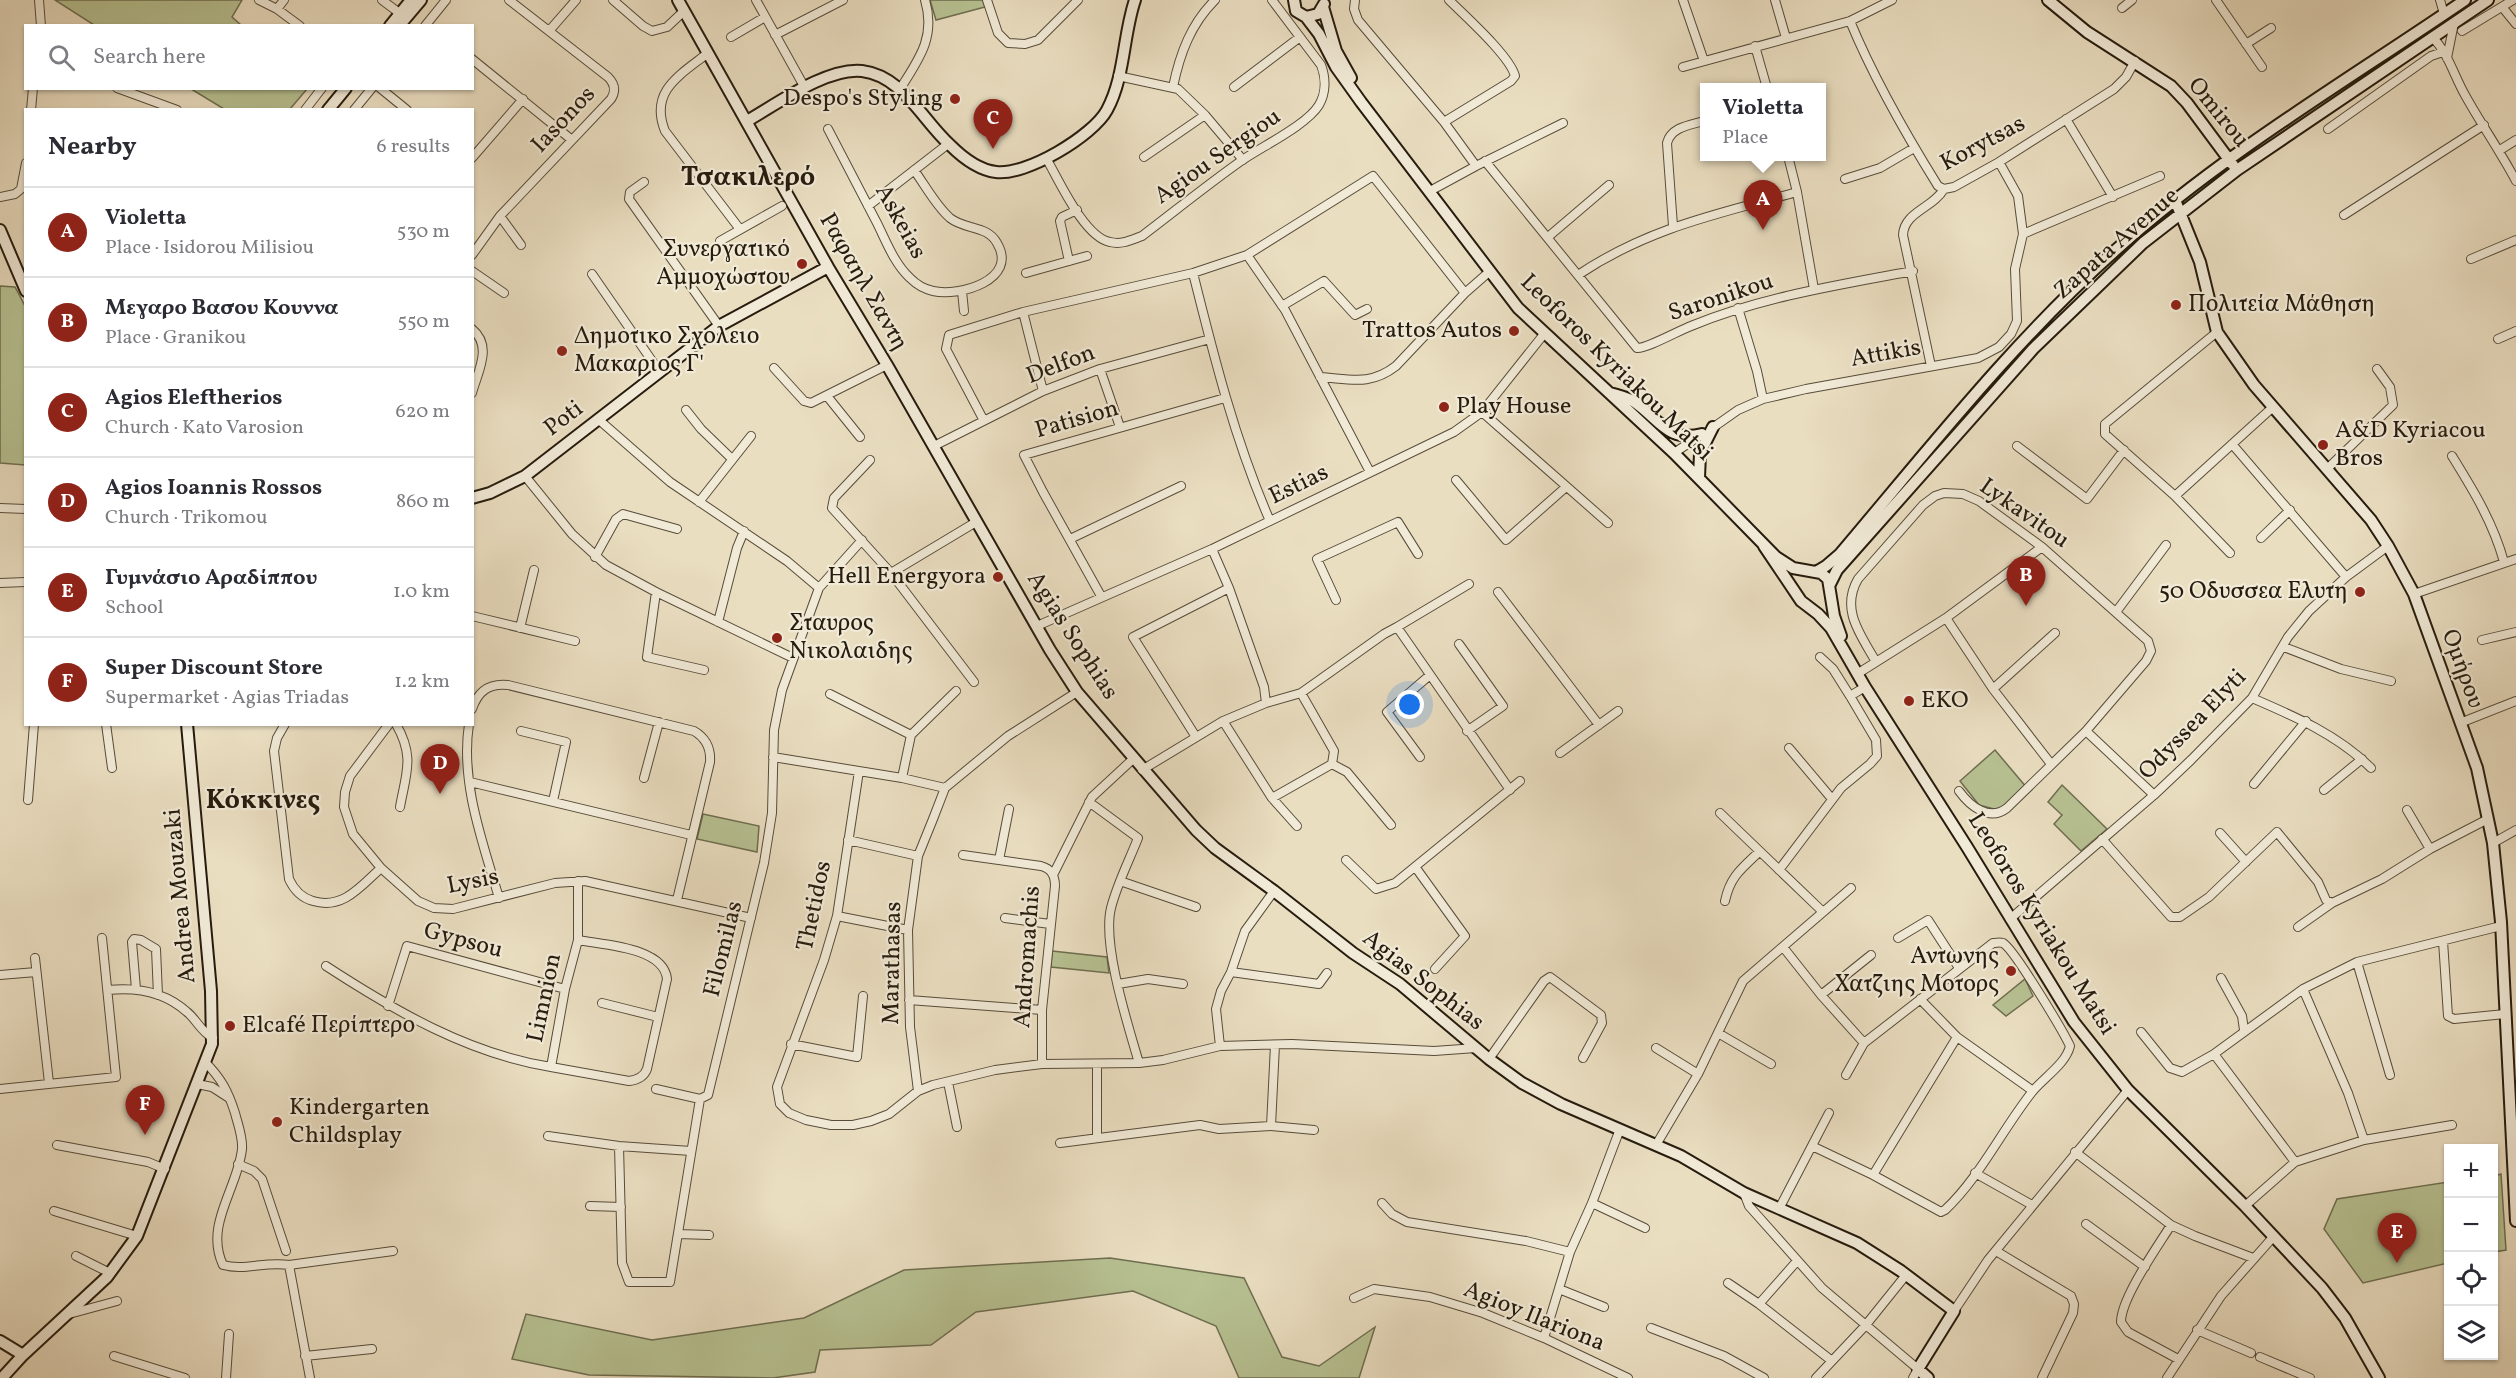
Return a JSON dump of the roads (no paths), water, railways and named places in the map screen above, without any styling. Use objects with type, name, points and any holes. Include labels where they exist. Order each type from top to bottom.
[{"type":"street","points":[[39,0],[41,24]]},
{"type":"street","points":[[259,0],[277,9],[297,24]]},
{"type":"street","points":[[277,9],[284,0]]},
{"type":"street","points":[[382,0],[402,19]]},
{"type":"street","points":[[402,19],[411,0]]},
{"type":"street","points":[[402,19],[422,0]]},
{"type":"street","points":[[428,24],[446,0]]},
{"type":"street","name":"Iasonos","points":[[474,252],[500,216],[611,99],[614,88],[608,77],[509,0]]},
{"type":"street","points":[[549,31],[576,0]]},
{"type":"street","points":[[613,0],[652,31],[667,27],[684,11]]},
{"type":"street","name":"Ραφαηλ Σαντη","points":[[678,0],[828,267],[887,365],[976,522]]},
{"type":"street","points":[[756,0],[805,88]]},
{"type":"street","points":[[775,35],[843,0]]},
{"type":"street","points":[[900,89],[918,61],[929,31],[925,0]]},
{"type":"street","points":[[987,0],[998,33],[1008,43],[1025,44],[1038,40],[1078,0]]},
{"type":"street","points":[[747,121],[805,88],[837,74],[856,70],[876,75],[900,89],[948,144],[975,164],[993,172],[1014,171],[1046,158],[1099,121],[1111,100],[1135,0]]},
{"type":"street","points":[[1173,87],[1188,37],[1202,12],[1215,0]]},
{"type":"street","name":"Agiou Sergiou","points":[[1046,158],[1095,236],[1110,242],[1126,243],[1142,236],[1243,160],[1308,118],[1320,104],[1325,88],[1324,72],[1272,0]]},
{"type":"street","points":[[1355,0],[1354,9],[1358,20],[1444,122],[1476,166]]},
{"type":"street","points":[[1683,0],[1704,62]]},
{"type":"street","points":[[1775,0],[1786,38]]},
{"type":"street","name":"Omirou","points":[[2048,0],[2087,32],[2171,86],[2237,170]]},
{"type":"street","points":[[2122,8],[2132,0]]},
{"type":"street","points":[[2216,0],[2262,68]]},
{"type":"street","points":[[2440,0],[2444,14]]},
{"type":"street","name":"Zapata Avenue","points":[[1812,572],[1826,567],[1840,554],[2005,360],[2076,286],[2119,247],[2175,200],[2229,160],[2385,52],[2465,0]]},
{"type":"street","name":"Zapata Avenue","points":[[1830,589],[1837,570],[2033,349],[2143,243],[2237,170],[2432,37],[2458,27],[2488,0]]},
{"type":"street","points":[[2445,55],[2458,27],[2503,8],[2514,0]]},
{"type":"street","name":"Leoforos Kyriakou Matsi","points":[[1292,1],[1296,11],[1306,17],[1319,34],[1341,75],[1518,308],[1674,453],[1764,546],[1789,566],[1825,576],[1830,589],[1834,616],[1855,670]]},
{"type":"street","points":[[1444,122],[1511,81],[1515,76],[1496,48],[1451,1]]},
{"type":"street","points":[[1683,67],[1850,21],[1889,1]]},
{"type":"street","points":[[1306,17],[1318,14],[1323,4]]},
{"type":"street","name":"Leoforos Kyriakou Matsi","points":[[1323,4],[1335,51],[1402,156]]},
{"type":"street","points":[[2503,8],[2516,24]]},
{"type":"street","points":[[731,37],[765,17]]},
{"type":"street","name":"Korytsas","points":[[1850,21],[1870,68],[1914,148],[1938,186],[1944,189],[1954,187],[1999,162],[2114,89],[2126,77],[2134,61]]},
{"type":"street","points":[[2246,44],[2271,28]]},
{"type":"street","name":"Agiou Sergiou","points":[[1234,87],[1300,37]]},
{"type":"street","points":[[2432,37],[2445,55],[2465,95],[2500,150],[2516,181]]},
{"type":"street","points":[[1755,46],[1766,83]]},
{"type":"street","points":[[708,53],[671,82],[661,99],[660,120],[665,131],[739,228]]},
{"type":"street","points":[[2328,129],[2431,56],[2445,55]]},
{"type":"street","points":[[474,62],[572,140]]},
{"type":"street","points":[[1118,76],[1173,87],[1187,96],[1243,160]]},
{"type":"street","points":[[31,108],[33,90]]},
{"type":"street","points":[[122,90],[172,108]]},
{"type":"street","points":[[306,108],[320,90]]},
{"type":"street","points":[[322,108],[336,90]]},
{"type":"street","points":[[330,108],[344,90]]},
{"type":"street","points":[[356,108],[370,90]]},
{"type":"street","points":[[382,90],[405,108]]},
{"type":"street","points":[[474,156],[523,99]]},
{"type":"street","points":[[1144,156],[1205,114]]},
{"type":"street","points":[[2066,119],[2113,197]]},
{"type":"street","points":[[1673,226],[1667,143],[1669,136],[1677,129],[1700,122]]},
{"type":"street","points":[[1430,191],[1563,123]]},
{"type":"street","points":[[2343,215],[2484,125]]},
{"type":"street","name":"Askeias","points":[[828,129],[892,254],[910,278],[920,286],[933,291],[962,291],[989,281],[996,275],[1001,258],[1001,250],[991,235],[951,218],[914,170]]},
{"type":"street","points":[[2500,150],[2516,140]]},
{"type":"street","points":[[868,206],[948,144]]},
{"type":"street","points":[[1845,179],[1880,168],[1914,148]]},
{"type":"street","points":[[1485,161],[1578,275],[1614,251],[1673,226],[1797,192]]},
{"type":"street","points":[[1789,161],[1814,290]]},
{"type":"street","name":"Attikis","points":[[1674,453],[1738,410],[1763,399],[1806,388],[1978,358],[1999,347],[2011,334],[2018,321],[2015,269],[2023,234],[2018,196],[1999,162]]},
{"type":"street","points":[[0,197],[15,194],[21,189],[24,173]]},
{"type":"street","points":[[983,419],[946,349],[947,339],[956,331],[1023,312],[1193,273],[1247,255],[1373,176],[1464,293]]},
{"type":"street","points":[[2023,234],[2160,176]]},
{"type":"street","points":[[644,182],[630,192],[629,199],[719,326]]},
{"type":"street","points":[[1548,237],[1610,185]]},
{"type":"street","points":[[1932,366],[1913,271],[1903,235],[1907,220],[1940,196],[1944,189]]},
{"type":"street","name":"Ομήρου","points":[[2175,200],[2200,262],[2217,332],[2254,385],[2371,520],[2414,594],[2477,768],[2493,843],[2501,926],[2505,1014],[2511,1030],[2516,1221]]},
{"type":"street","points":[[720,241],[739,228],[782,206]]},
{"type":"street","points":[[1069,261],[1060,221],[1062,217],[1077,210]]},
{"type":"street","points":[[500,216],[521,245]]},
{"type":"street","points":[[0,230],[24,285]]},
{"type":"street","points":[[2471,259],[2516,240]]},
{"type":"street","points":[[1247,255],[1282,306],[1370,472]]},
{"type":"street","points":[[1026,273],[1087,256]]},
{"type":"street","name":"Poti","points":[[474,497],[490,493],[525,476],[719,326],[828,267]]},
{"type":"street","name":"Saronikou","points":[[1578,275],[1634,345],[1640,349],[1694,324],[1738,308],[1814,290],[1913,271]]},
{"type":"street","points":[[474,272],[504,293]]},
{"type":"street","points":[[1320,377],[1366,380],[1385,374],[1396,366],[1464,293],[1489,272]]},
{"type":"street","points":[[1193,273],[1225,398],[1249,472],[1270,521]]},
{"type":"street","points":[[592,274],[659,371]]},
{"type":"street","points":[[1282,306],[1324,281],[1355,315],[1367,309]]},
{"type":"street","points":[[962,291],[964,311]]},
{"type":"street","points":[[1738,308],[1757,370],[1763,399]]},
{"type":"street","points":[[1023,312],[1043,391]]},
{"type":"street","points":[[474,331],[481,337],[484,346],[474,386]]},
{"type":"street","points":[[2217,332],[2105,424],[2105,434],[2175,496],[2230,553]]},
{"type":"street","points":[[2498,339],[2516,332]]},
{"type":"street","name":"Estias","points":[[1037,626],[1212,549],[1439,441],[1466,425],[1482,412],[1544,334]]},
{"type":"street","name":"Delfon","points":[[934,446],[983,419],[1043,391],[1100,369],[1210,339]]},
{"type":"street","points":[[774,368],[804,401],[811,403],[887,365]]},
{"type":"street","points":[[1100,369],[1120,427]]},
{"type":"street","points":[[2327,469],[2393,405],[2390,387],[2377,369]]},
{"type":"street","points":[[1607,392],[1634,402],[1675,434],[1689,437],[1702,434]]},
{"type":"street","points":[[826,396],[860,437]]},
{"type":"street","name":"Patision","points":[[1101,596],[1042,492],[1024,455],[1225,398]]},
{"type":"street","points":[[2175,496],[2273,407]]},
{"type":"street","points":[[686,410],[701,429],[732,459]]},
{"type":"street","points":[[1482,412],[1608,523]]},
{"type":"street","points":[[598,419],[656,470],[787,561],[819,588],[862,540]]},
{"type":"street","points":[[1699,478],[1700,453],[1713,427]]},
{"type":"street","points":[[699,502],[751,436]]},
{"type":"street","points":[[2232,444],[2346,577]]},
{"type":"street","points":[[2017,446],[2087,499],[2124,450]]},
{"type":"street","points":[[2452,456],[2496,532],[2504,562]]},
{"type":"street","points":[[870,460],[832,502],[832,508],[891,573],[974,682]]},
{"type":"street","points":[[525,476],[572,534],[596,557],[616,571],[793,658]]},
{"type":"street","points":[[1456,480],[1506,540],[1566,487]]},
{"type":"street","points":[[1070,539],[1181,486]]},
{"type":"street","name":"Lykavitou","points":[[1876,662],[1852,617],[1850,603],[1853,588],[1858,579],[1923,505],[1935,496],[1953,493],[1973,498],[2042,547],[2148,640],[2151,651],[2146,661],[2086,731]]},
{"type":"street","points":[[0,508],[24,509]]},
{"type":"street","points":[[2261,538],[2290,510]]},
{"type":"street","points":[[596,557],[616,519],[623,514],[677,529]]},
{"type":"street","points":[[891,573],[976,522]]},
{"type":"street","name":"Agias Sophias","points":[[976,522],[1077,692],[1142,770],[1215,848],[1353,953],[1400,984],[1476,1048],[1541,1095],[1681,1156],[1744,1193],[1749,1206],[1822,1288],[1916,1374],[1928,1378]]},
{"type":"street","points":[[1335,600],[1317,559],[1398,522],[1418,555]]},
{"type":"street","points":[[718,622],[737,548],[744,531]]},
{"type":"street","points":[[2116,612],[2166,545]]},
{"type":"street","name":"Leoforos Kyriakou Matsi","points":[[1764,546],[1802,601],[1809,605],[1831,628],[1865,687],[1967,847],[2074,1022],[2128,1090],[2274,1236],[2345,1318],[2379,1378]]},
{"type":"street","name":"Odyssea Elyti","points":[[2010,919],[2154,795],[2252,698],[2288,638],[2309,611],[2346,577],[2388,546]]},
{"type":"street","points":[[1855,670],[1876,662],[1946,618],[2042,547]]},
{"type":"street","points":[[1212,549],[1229,588],[1264,687],[1266,703]]},
{"type":"street","points":[[2414,594],[2516,559]]},
{"type":"street","points":[[520,628],[534,570]]},
{"type":"street","points":[[1797,594],[1798,581],[1812,572]]},
{"type":"street","points":[[0,583],[24,582]]},
{"type":"street","points":[[1142,770],[1223,721],[1266,703],[1301,693],[1384,634],[1469,584]]},
{"type":"street","name":"Filomilas","points":[[621,1207],[622,1263],[629,1282],[670,1282],[700,1099],[708,1095],[764,863],[770,829],[778,705],[819,588]]},
{"type":"street","points":[[1196,737],[1132,637],[1229,588]]},
{"type":"street","points":[[1809,605],[1822,604],[1830,589]]},
{"type":"street","points":[[656,592],[647,657],[704,670]]},
{"type":"street","points":[[1498,592],[1599,725]]},
{"type":"street","points":[[474,616],[575,641]]},
{"type":"street","points":[[1946,618],[1993,689],[2050,764]]},
{"type":"street","points":[[1397,627],[1510,790]]},
{"type":"street","points":[[2482,640],[2516,632]]},
{"type":"street","points":[[1993,689],[2055,633]]},
{"type":"street","points":[[1459,644],[1503,706],[1467,731]]},
{"type":"street","points":[[2284,647],[2341,669],[2391,681]]},
{"type":"street","points":[[1779,870],[1841,788],[1874,760],[1878,750],[1874,735],[1850,696],[1833,669],[1820,657]]},
{"type":"street","points":[[1420,758],[1386,712],[1430,675]]},
{"type":"street","points":[[474,705],[480,693],[490,687],[502,685],[694,731],[703,737],[709,750],[710,762],[677,900]]},
{"type":"street","points":[[1850,696],[1865,687]]},
{"type":"street","points":[[902,778],[911,735],[956,691]]},
{"type":"street","name":"Marathasas","points":[[918,1091],[909,1000],[908,930],[918,856],[945,788],[1008,736],[1077,692]]},
{"type":"street","points":[[1301,693],[1334,751],[1332,764]]},
{"type":"street","points":[[830,694],[911,735]]},
{"type":"street","points":[[2252,698],[2306,721],[2362,759],[2371,768]]},
{"type":"street","points":[[2460,723],[2516,701]]},
{"type":"street","points":[[1560,753],[1618,711]]},
{"type":"street","points":[[1223,721],[1272,798],[1297,826]]},
{"type":"street","points":[[2254,784],[2306,721]]},
{"type":"street","points":[[644,778],[659,722]]},
{"type":"street","points":[[28,800],[34,726]]},
{"type":"street","points":[[106,726],[112,768]]},
{"type":"street","name":"Andrea Mouzaki","points":[[2,1378],[23,1355],[110,1274],[137,1236],[165,1169],[213,1038],[211,991],[187,726]]},
{"type":"street","points":[[284,726],[277,738],[274,751],[292,886],[312,901],[337,903],[348,897],[381,868]]},
{"type":"street","name":"Lysis","points":[[388,726],[350,776],[344,802],[346,819],[353,834],[381,868],[417,901],[434,908],[453,909],[555,883],[578,881],[609,884],[751,918]]},
{"type":"street","points":[[397,726],[406,742],[409,754],[400,807]]},
{"type":"street","points":[[469,726],[466,752],[474,807],[499,898]]},
{"type":"street","points":[[521,731],[566,742],[553,801]]},
{"type":"street","points":[[1959,791],[1978,809],[1998,813],[2011,805],[2086,731],[2154,795]]},
{"type":"street","points":[[1789,748],[1832,799]]},
{"type":"street","points":[[773,757],[902,778],[945,788]]},
{"type":"street","points":[[1053,875],[1089,802],[1133,759]]},
{"type":"street","points":[[2324,790],[2362,759]]},
{"type":"street","points":[[1272,798],[1332,764]]},
{"type":"street","points":[[1332,764],[1347,772],[1391,825]]},
{"type":"street","name":"Thetidos","points":[[859,771],[837,916],[824,960],[791,1044],[777,1091],[780,1104],[795,1116],[831,1125],[862,1124],[897,1109],[918,1091]]},
{"type":"street","points":[[1346,860],[1376,889],[1395,883],[1520,781]]},
{"type":"street","points":[[470,782],[691,835]]},
{"type":"street","points":[[1089,802],[1138,838],[1111,909],[1110,926],[1119,984],[1139,1063]]},
{"type":"street","points":[[999,860],[1009,809]]},
{"type":"street","points":[[2407,810],[2430,849]]},
{"type":"street","points":[[1720,813],[1822,911]]},
{"type":"street","points":[[2298,927],[2332,903],[2382,879],[2430,849],[2488,819]]},
{"type":"street","points":[[2493,843],[2516,830]]},
{"type":"street","points":[[2102,838],[2171,917],[2181,917],[2209,897],[2277,832],[2318,882],[2326,900],[2332,903]]},
{"type":"street","points":[[2220,833],[2246,862]]},
{"type":"street","points":[[848,840],[918,856]]},
{"type":"street","points":[[1725,901],[1728,886],[1735,875],[1759,852]]},
{"type":"street","name":"Andromachis","points":[[963,855],[1047,868],[1053,875],[1055,886],[1042,1010],[1042,1064]]},
{"type":"street","points":[[1416,868],[1465,936],[1436,969]]},
{"type":"street","name":"Limnion","points":[[578,881],[578,940],[565,989],[551,1067],[629,1081],[640,1077],[647,1069],[658,1017]]},
{"type":"street","points":[[1120,881],[1196,908]]},
{"type":"street","points":[[1656,1145],[1698,1074],[1743,981],[1851,888]]},
{"type":"street","points":[[1220,1046],[1216,1010],[1221,991],[1231,972],[1245,931],[1274,891]]},
{"type":"street","points":[[837,916],[908,930]]},
{"type":"street","points":[[1005,918],[1050,924]]},
{"type":"street","points":[[1898,938],[1928,920],[1959,968]]},
{"type":"street","points":[[2141,1032],[2170,1068],[2182,1072],[2214,1054],[2303,989],[2357,962],[2501,926]]},
{"type":"street","points":[[0,1089],[116,1077],[102,938]]},
{"type":"street","points":[[136,989],[132,942],[134,939],[141,940],[156,949],[158,995]]},
{"type":"street","points":[[578,940],[654,957],[663,965],[667,979],[658,1017],[602,1004]]},
{"type":"street","points":[[2443,941],[2448,1016],[2454,1019],[2505,1014]]},
{"type":"street","points":[[1812,1146],[1873,1175],[1941,1212],[1949,1207],[1975,1173],[2033,1091],[2067,1055],[2068,1042],[2006,945],[1999,942],[1994,943],[1959,968],[1864,1043],[1846,1075]]},
{"type":"street","name":"Gypsou","points":[[388,1006],[407,946],[565,989]]},
{"type":"street","points":[[1783,947],[1821,995],[1864,1043]]},
{"type":"street","points":[[1821,995],[1871,955]]},
{"type":"street","points":[[35,958],[49,1083]]},
{"type":"street","points":[[2357,962],[2390,1075]]},
{"type":"street","points":[[326,966],[388,1006],[469,1044],[521,1062],[551,1067]]},
{"type":"street","points":[[0,975],[36,972]]},
{"type":"street","points":[[1231,972],[1319,984],[1327,973]]},
{"type":"street","points":[[2031,982],[2044,975]]},
{"type":"street","points":[[1490,1059],[1544,981],[1550,977],[1601,1015],[1602,1023],[1583,1058]]},
{"type":"street","points":[[2221,978],[2242,1016],[2244,1030]]},
{"type":"street","points":[[1119,984],[1148,979],[1183,984]]},
{"type":"street","points":[[108,990],[136,989],[158,995],[188,1012],[201,1030],[213,1038]]},
{"type":"street","points":[[2303,989],[2348,1093],[2364,1140]]},
{"type":"street","points":[[791,1044],[857,1057],[863,996]]},
{"type":"street","points":[[1920,999],[1957,1037],[2033,1091]]},
{"type":"street","points":[[909,1000],[1042,1010]]},
{"type":"street","points":[[1718,1033],[1772,1064]]},
{"type":"street","points":[[1873,1175],[1957,1037]]},
{"type":"street","points":[[1271,1126],[1275,1045]]},
{"type":"street","points":[[918,1091],[995,1070],[1042,1064],[1139,1063],[1163,1060],[1220,1046],[1275,1045],[1434,1051],[1476,1048]]},
{"type":"street","points":[[1656,1048],[1698,1074]]},
{"type":"street","points":[[2214,1054],[2295,1162]]},
{"type":"street","points":[[205,1062],[225,1084],[241,1134],[242,1150],[221,1215],[218,1233],[217,1246],[223,1265],[233,1268],[275,1263],[289,1265],[393,1251]]},
{"type":"street","points":[[1097,1064],[1097,1138]]},
{"type":"street","points":[[948,1082],[957,1127]]},
{"type":"street","points":[[197,1084],[218,1089],[231,1102]]},
{"type":"street","points":[[656,1089],[700,1099]]},
{"type":"street","points":[[1916,1374],[1954,1311],[1996,1251],[2128,1090]]},
{"type":"street","points":[[1780,1208],[1829,1113]]},
{"type":"street","points":[[1060,1143],[1200,1125],[1219,1129],[1271,1126],[1314,1130]]},
{"type":"street","points":[[2245,1206],[2295,1162],[2364,1140],[2452,1125]]},
{"type":"street","points":[[1544,1338],[1570,1252],[1592,1203],[1620,1129]]},
{"type":"street","points":[[548,1136],[619,1146],[691,1151]]},
{"type":"street","points":[[57,1145],[148,1162],[165,1169]]},
{"type":"street","points":[[590,1206],[621,1207],[619,1146]]},
{"type":"street","points":[[2075,1152],[2171,1225],[2253,1258]]},
{"type":"street","points":[[238,1164],[254,1171],[262,1179],[286,1251]]},
{"type":"street","points":[[1975,1173],[2032,1205]]},
{"type":"street","points":[[1744,1193],[1857,1242],[1954,1311]]},
{"type":"street","points":[[1382,1203],[1392,1214],[1407,1222],[1526,1241],[1570,1252]]},
{"type":"street","points":[[1592,1203],[1645,1228]]},
{"type":"street","points":[[54,1211],[137,1236]]},
{"type":"street","points":[[2086,1224],[2145,1267]]},
{"type":"street","points":[[2171,1225],[2145,1267],[2122,1312],[2122,1326],[2128,1332],[2178,1359]]},
{"type":"street","points":[[678,1234],[709,1235]]},
{"type":"street","points":[[2167,1378],[2198,1330],[2253,1258],[2274,1236]]},
{"type":"street","points":[[1996,1251],[2071,1296],[2074,1304],[2073,1313],[2042,1378]]},
{"type":"street","points":[[76,1256],[110,1274]]},
{"type":"street","points":[[1759,1304],[1797,1261]]},
{"type":"street","points":[[289,1265],[310,1378]]},
{"type":"street","points":[[1816,1378],[1865,1326],[1906,1275]]},
{"type":"street","points":[[1728,1283],[1759,1304],[1832,1361]]},
{"type":"street","name":"Agioy Ilariona","points":[[1354,1298],[1374,1289],[1430,1298],[1483,1312],[1628,1378]]},
{"type":"street","points":[[1559,1289],[1604,1307]]},
{"type":"street","points":[[67,1315],[117,1301]]},
{"type":"street","points":[[1651,1328],[1724,1356],[1764,1378]]},
{"type":"street","points":[[2198,1330],[2251,1353]]},
{"type":"street","points":[[226,1378],[229,1334]]},
{"type":"street","points":[[0,1341],[23,1355]]},
{"type":"street","points":[[305,1356],[372,1349]]},
{"type":"street","points":[[114,1356],[173,1377],[185,1378]]},
{"type":"street","points":[[2260,1356],[2310,1378]]},
{"type":"place","name":"Despo's Styling","points":[[955,99]]},
{"type":"place","name":"Agios Eleftherios","points":[[993,149]]},
{"type":"place","name":"Violetta","points":[[1763,230]]},
{"type":"place","name":"Συνεργατικό Αμμοχώστου","points":[[802,264]]},
{"type":"place","name":"Πολιτεία Μάθηση","points":[[2176,305]]},
{"type":"place","name":"Trattos Autos","points":[[1514,331]]},
{"type":"place","name":"Δημοτικο Σχολειο Μακαριος Γ'","points":[[562,351]]},
{"type":"place","name":"Play House","points":[[1444,407]]},
{"type":"place","name":"A&D Kyriacou Bros","points":[[2323,445]]},
{"type":"place","name":"Hell Energyora","points":[[998,577]]},
{"type":"place","name":"50 Οδυσσεα Ελυτη","points":[[2360,592]]},
{"type":"place","name":"Μεγαρο Βασου Κουννα","points":[[2026,606]]},
{"type":"place","name":"Σταυρος Νικολαιδης","points":[[777,638]]},
{"type":"place","name":"EKO","points":[[1909,701]]},
{"type":"place","name":"Agios Ioannis Rossos","points":[[440,794]]},
{"type":"place","name":"Αντωνης Χατζιης Μοτορς","points":[[2011,971]]},
{"type":"place","name":"Elcafé Περίπτερο","points":[[230,1026]]},
{"type":"place","name":"Kindergarten Childsplay","points":[[277,1122]]},
{"type":"place","name":"Super Discount Store","points":[[145,1135]]},
{"type":"place","name":"Γυμνάσιο Αραδίππου","points":[[2397,1263]]},
{"type":"district","name":"Τσακιλερό","points":[[748,178]]},
{"type":"district","name":"Κόκκινες","points":[[263,801]]}]
